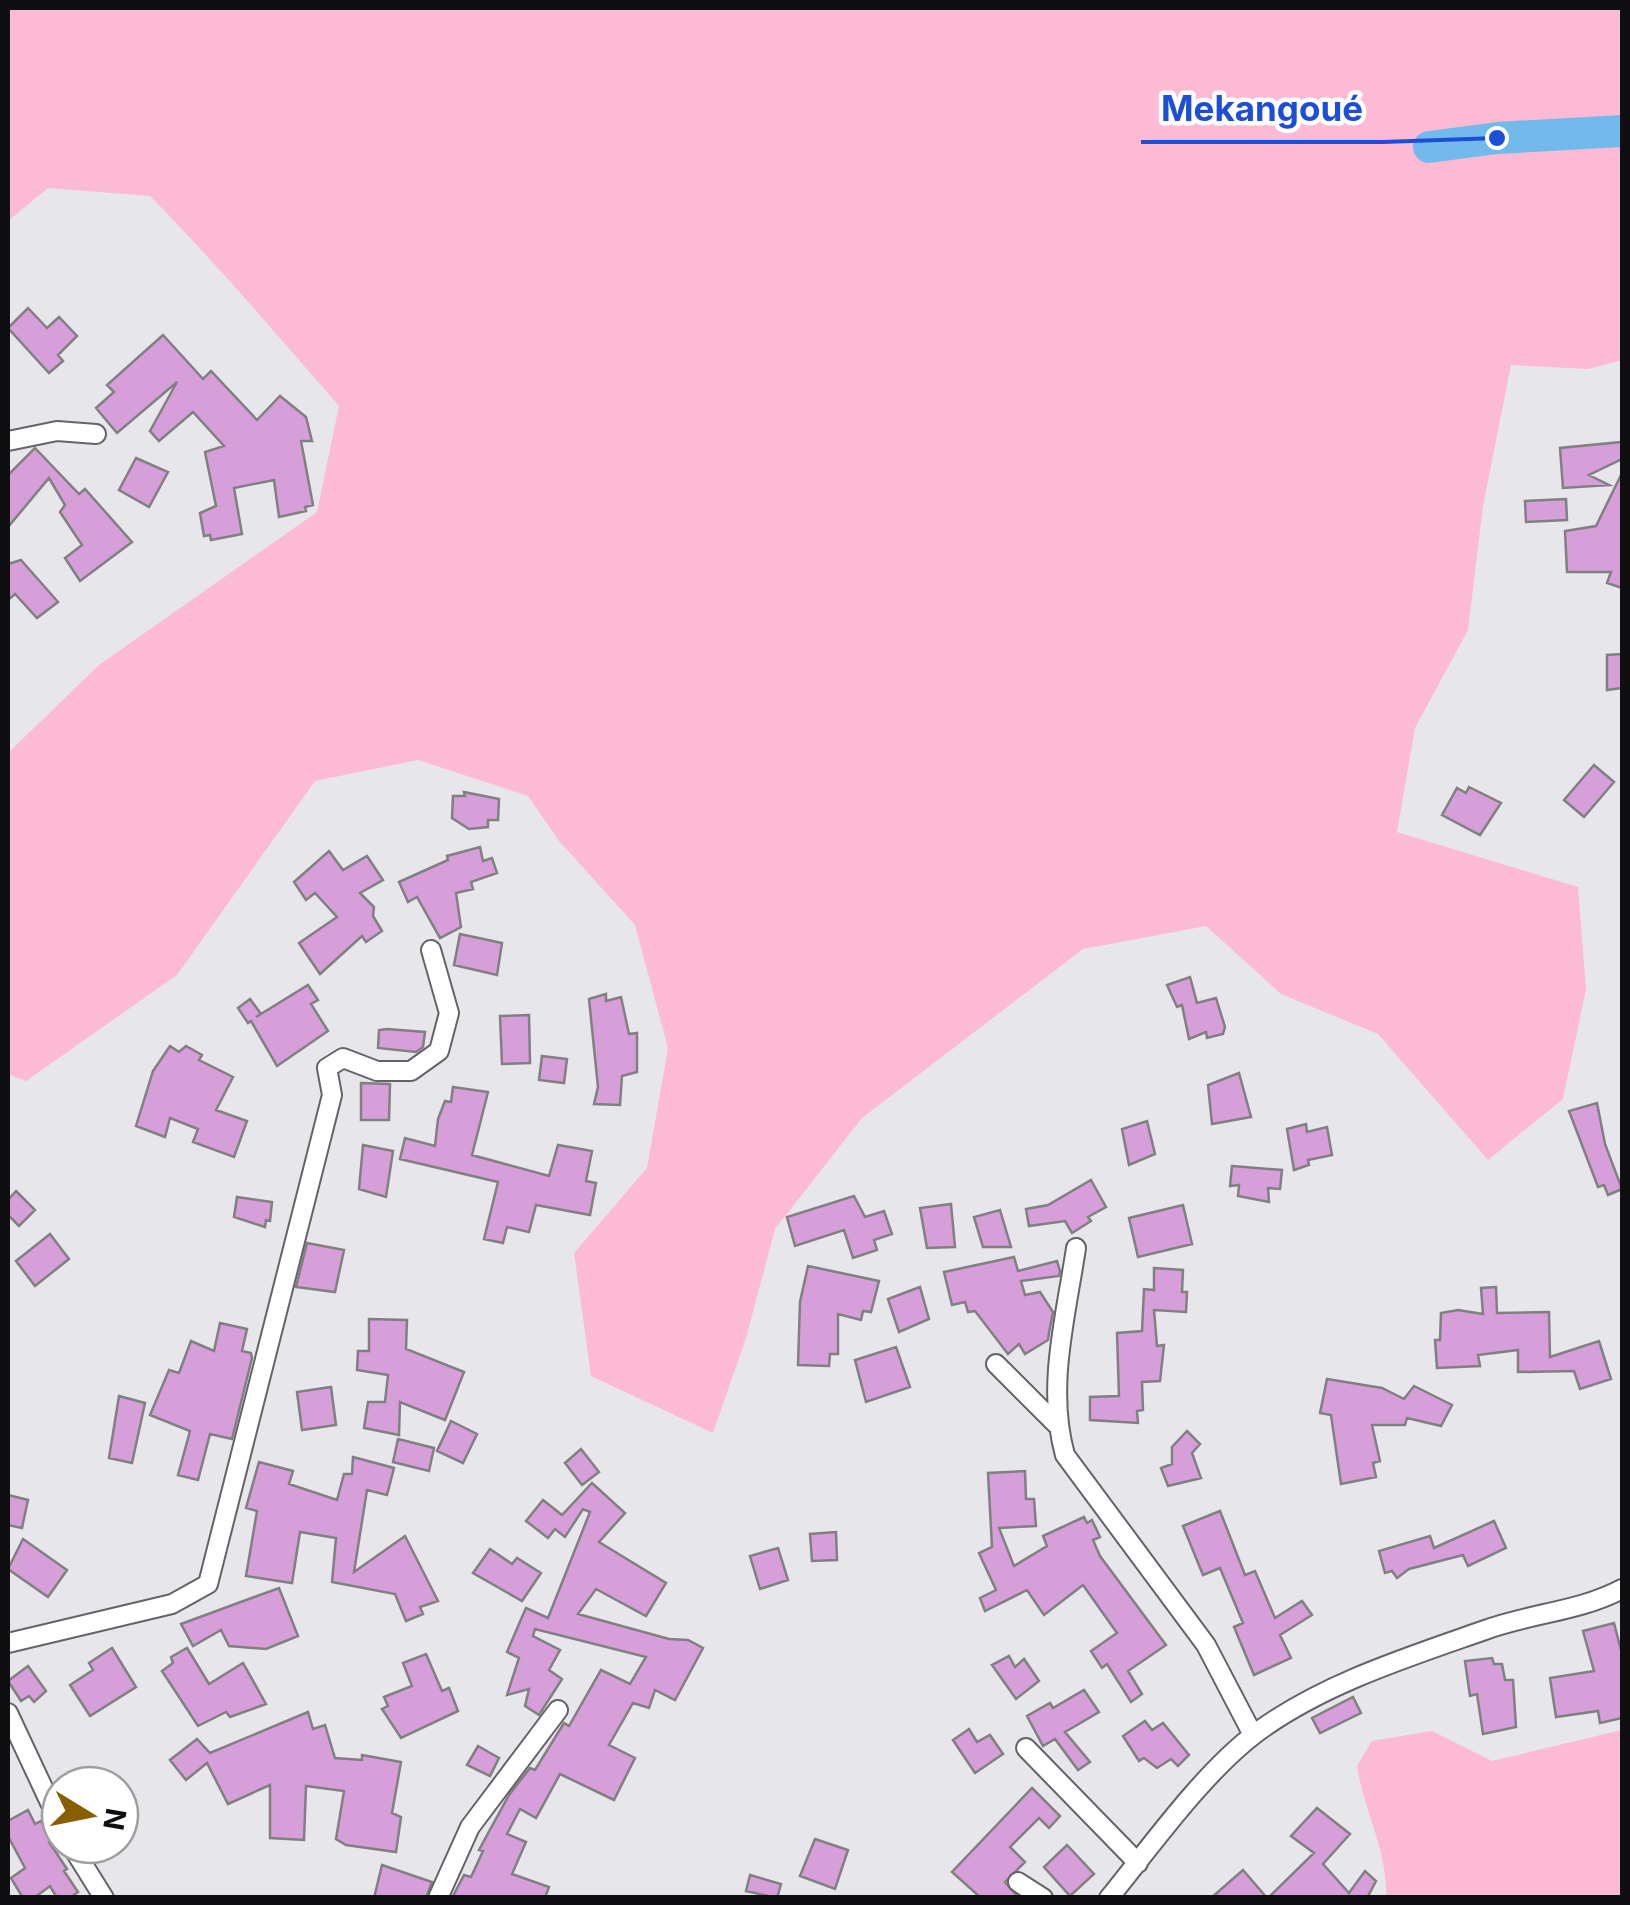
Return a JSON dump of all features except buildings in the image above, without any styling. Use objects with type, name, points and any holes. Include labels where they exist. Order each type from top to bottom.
[{"type":"street","points":[[8,440],[57,431],[96,434]]},
{"type":"street","points":[[8,1643],[172,1604],[208,1584],[332,1095],[327,1068],[343,1058],[377,1071],[412,1071],[439,1051],[450,1013],[431,950]]},
{"type":"street","points":[[1076,1248],[1056,1379],[1056,1424],[1065,1454],[1206,1645],[1254,1735]]},
{"type":"street","points":[[996,1364],[1056,1424]]},
{"type":"street","points":[[1109,1898],[1206,1782],[1254,1735],[1339,1686],[1487,1629],[1560,1613],[1622,1589]]},
{"type":"street","points":[[438,1898],[470,1827],[558,1710]]},
{"type":"street","points":[[8,1713],[40,1781]]},
{"type":"street","points":[[1026,1748],[1138,1864]]},
{"type":"street","points":[[83,1865],[104,1898]]},
{"type":"street","points":[[1018,1882],[1044,1898]]},
{"type":"shaded area","points":[[8,8],[1622,8],[1622,360],[1588,369],[1511,365],[1483,506],[1468,630],[1415,728],[1397,832],[1578,887],[1586,989],[1563,1099],[1488,1160],[1378,1034],[1281,994],[1206,926],[1083,949],[862,1118],[775,1229],[746,1338],[713,1433],[591,1376],[574,1253],[647,1168],[668,1048],[635,925],[559,841],[528,796],[418,760],[315,781],[177,975],[26,1081],[8,1074],[8,753],[99,665],[317,512],[339,406],[150,196],[48,188],[8,221]]},
{"type":"shaded area","points":[[1622,1730],[1622,1897],[1386,1897],[1380,1848],[1357,1766],[1372,1741],[1432,1731],[1492,1761]]},
{"type":"waterway","points":[[1429,147],[1497,138],[1622,131]]},
{"type":"place","name":"Mekangoué","points":[[1497,138]]}]
